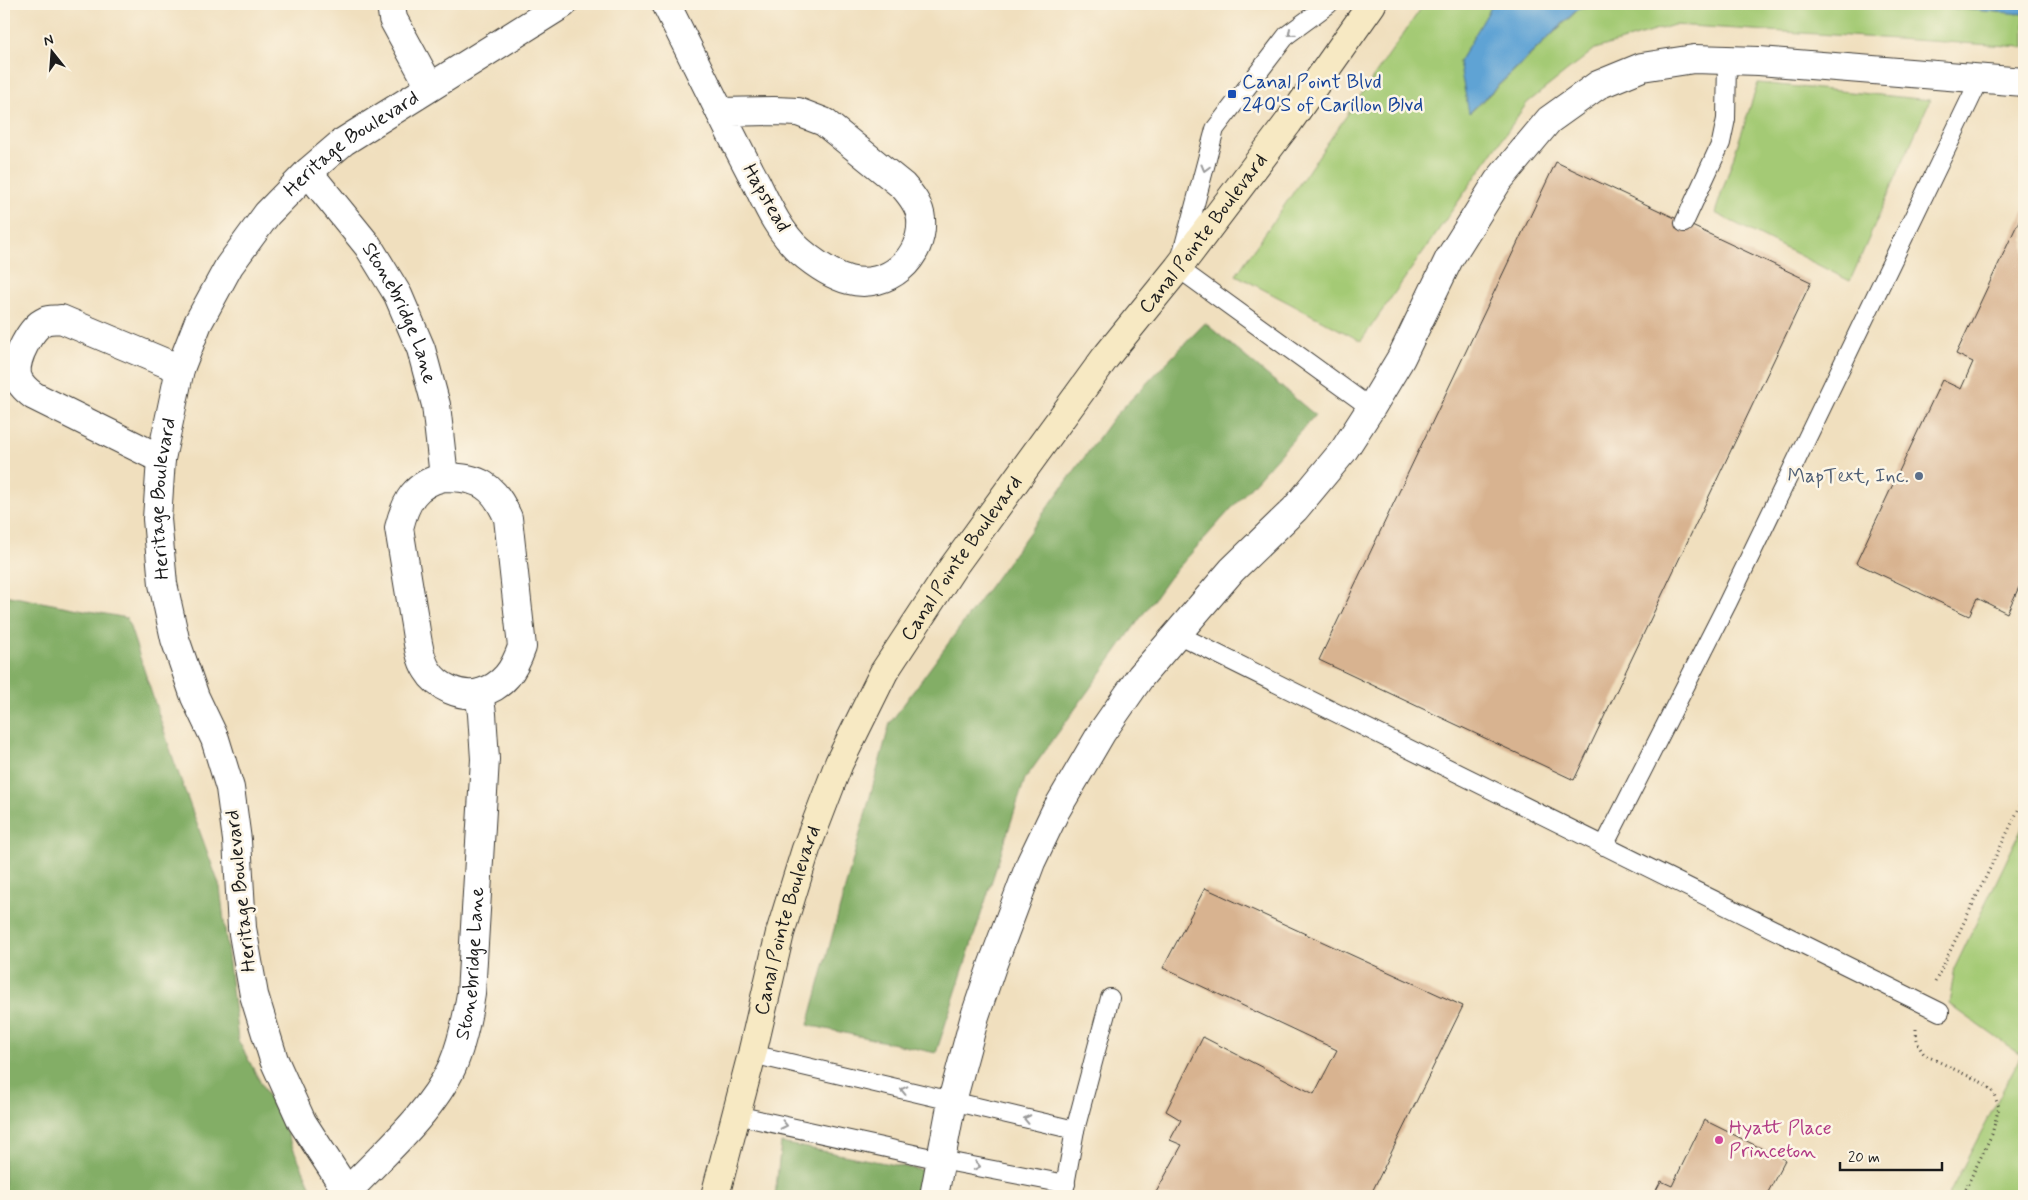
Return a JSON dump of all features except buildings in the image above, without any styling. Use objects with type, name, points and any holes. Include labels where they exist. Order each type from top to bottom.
[{"type":"street","points":[[391,4],[393,19],[430,87]]},
{"type":"street","name":"Heritage Boulevard","points":[[348,1194],[302,1122],[274,1060],[254,995],[242,928],[237,840],[230,788],[215,739],[195,697],[175,639],[163,584],[157,520],[161,459],[180,369],[198,323],[229,266],[267,214],[308,172],[343,142],[563,4]]},
{"type":"street","name":"Hapstead","points":[[666,4],[720,112],[776,222],[799,249],[829,272],[850,280],[873,281],[895,274],[913,254],[920,239],[921,218],[913,197],[903,186],[824,122],[798,112],[720,112]]},
{"type":"street","name":"Canal Pointe Boulevard","points":[[715,1196],[752,1054],[780,933],[806,849],[839,763],[884,672],[953,567],[1105,358],[1178,268],[1288,123],[1372,4]]},
{"type":"street","points":[[934,1196],[952,1101],[975,1016],[1035,854],[1055,812],[1102,732],[1141,676],[1232,570],[1295,510],[1344,450],[1372,408],[1401,358],[1454,251],[1498,181],[1548,120],[1598,85],[1642,68],[1694,59],[2024,82]]},
{"type":"street","name":"Stonebridge Lane","points":[[308,172],[368,246],[398,295],[421,349],[436,405],[444,476]]},
{"type":"street","points":[[161,459],[25,390],[17,376],[17,361],[33,330],[46,321],[61,319],[180,369]]},
{"type":"street","points":[[444,476],[465,477],[484,484],[501,501],[508,518],[522,647],[516,664],[501,684],[479,693],[460,693],[440,685],[427,670],[419,650],[402,547],[399,528],[404,508],[417,490],[434,479],[444,476]]},
{"type":"street","name":"Stonebridge Lane","points":[[348,1194],[428,1106],[452,1068],[465,1030],[471,994],[486,759],[479,693]]},
{"type":"lane","points":[[1330,4],[1287,35],[1215,129],[1178,268],[1372,408]]},
{"type":"lane","points":[[1684,223],[1721,143],[1726,119],[1727,60]]},
{"type":"lane","points":[[1604,846],[1728,602],[1980,79]]},
{"type":"lane","points":[[1177,634],[1932,1008]]},
{"type":"lane","points":[[736,1114],[1065,1190],[1075,1130],[1110,998]]},
{"type":"lane","points":[[752,1054],[1075,1130]]},
{"type":"path","points":[[1962,1196],[1992,1134],[1999,1107],[1993,1092],[1984,1084],[1925,1055],[1916,1037],[1916,1025],[1932,1008],[2024,798]]},
{"type":"green space","points":[[1424,4],[1493,4],[1459,62],[1470,113],[1579,9],[1605,4],[1896,4],[2024,14],[2024,47],[1674,25],[1595,49],[1527,103],[1361,341],[1236,275]]},
{"type":"green space","points":[[1758,83],[1930,100],[1850,281],[1715,213]]},
{"type":"green space","points":[[1205,323],[1315,415],[1169,578],[1025,779],[936,1053],[808,1025],[890,723],[1113,418]]},
{"type":"green space","points":[[4,595],[127,618],[174,761],[220,887],[238,1040],[282,1123],[315,1196],[4,1196]]},
{"type":"green space","points":[[2024,824],[2024,1196],[1948,1196],[2021,1055],[1949,1004],[1955,967]]},
{"type":"green space","points":[[781,1143],[926,1171],[920,1196],[775,1196]]},
{"type":"water","points":[[1493,4],[1605,4],[1578,9],[1469,113],[1459,62]]},
{"type":"water","points":[[1896,4],[2024,4],[2024,14]]},
{"type":"place","name":"Canal Point Blvd 240'S of Carillon Blvd","points":[[1232,94]]},
{"type":"place","name":"MapText, Inc.","points":[[1919,476]]},
{"type":"place","name":"Hyatt Place Princeton","points":[[1719,1140]]}]
